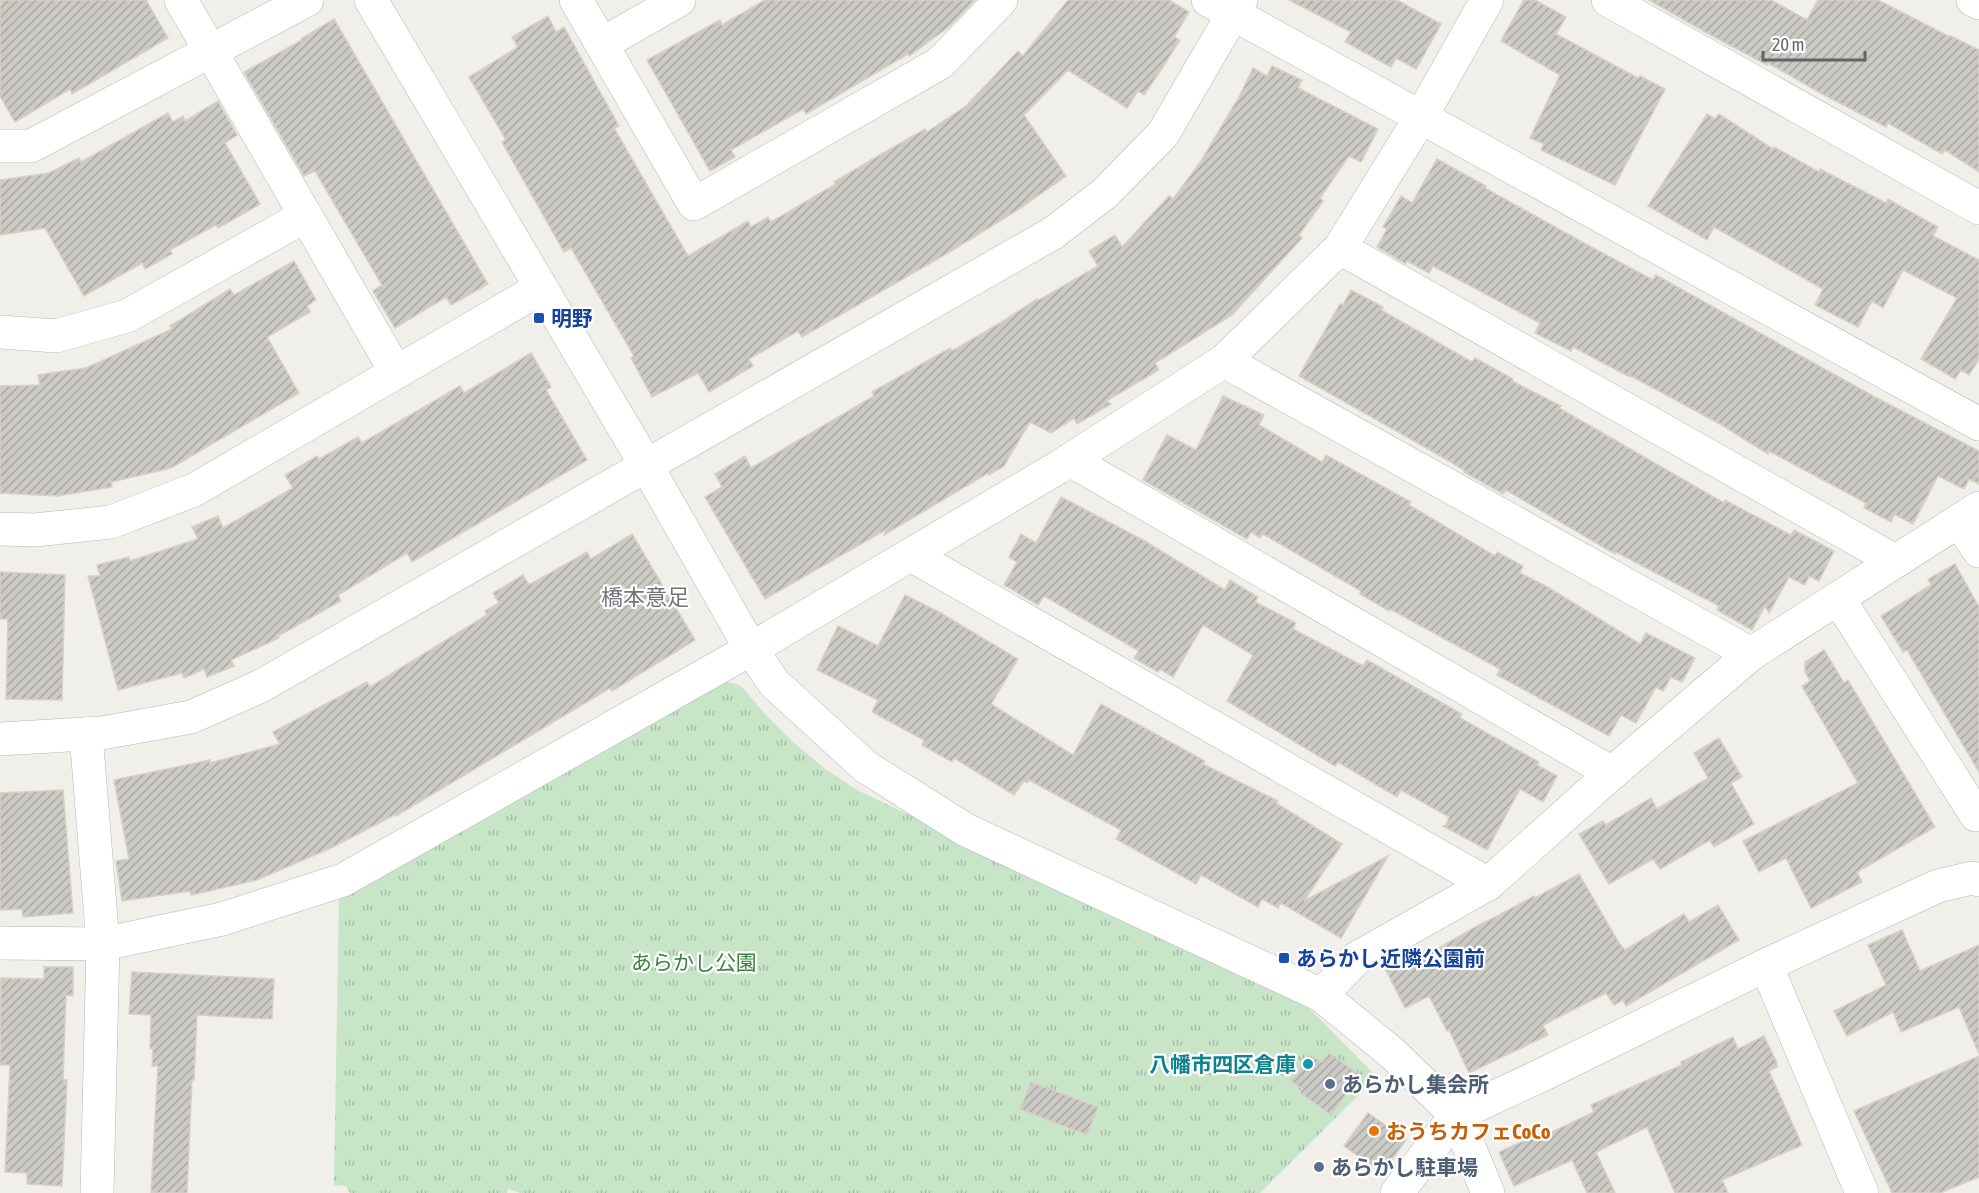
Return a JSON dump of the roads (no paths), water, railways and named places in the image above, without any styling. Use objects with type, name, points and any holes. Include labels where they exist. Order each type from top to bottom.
[{"type":"street","points":[[181,0],[396,372]]},
{"type":"street","points":[[0,146],[31,146],[307,0]]},
{"type":"street","points":[[371,0],[646,465],[751,649],[774,683],[866,767],[966,830],[1321,994],[1392,1053],[1455,1115],[1488,1193]]},
{"type":"street","points":[[576,0],[694,204],[940,63],[1001,0]]},
{"type":"street","points":[[602,44],[679,0]]},
{"type":"street","points":[[0,943],[103,944],[222,919],[342,880],[751,649],[1070,460],[1224,361],[1340,248],[1421,117],[1487,0]]},
{"type":"street","points":[[1608,0],[1979,208]]},
{"type":"street","points":[[1973,0],[1979,3]]},
{"type":"street","points":[[0,739],[102,733],[191,717],[261,686],[1053,232],[1104,194],[1163,134],[1228,5],[1421,117],[1979,424]]},
{"type":"street","points":[[0,332],[56,336],[127,316],[305,216]]},
{"type":"street","points":[[1340,248],[1895,561]]},
{"type":"street","points":[[0,529],[35,530],[111,522],[194,490],[540,288]]},
{"type":"street","points":[[1224,361],[1751,654]]},
{"type":"street","points":[[1070,460],[1612,773]]},
{"type":"street","points":[[1321,994],[1357,958],[1488,884],[1612,773],[1751,654],[1969,514],[1979,551]]},
{"type":"street","points":[[911,555],[1488,884]]},
{"type":"street","points":[[1838,598],[1976,815],[1979,813]]},
{"type":"street","points":[[86,734],[103,944],[97,1193]]},
{"type":"street","points":[[1397,1193],[1455,1115],[1766,965],[1938,886],[1971,878],[1979,880]]},
{"type":"street","points":[[1766,965],[1862,1193]]},
{"type":"place","name":"明野","points":[[539,318]]},
{"type":"place","name":"あらかし近隣公園前","points":[[1284,958]]},
{"type":"place","name":"八幡市四区倉庫","points":[[1308,1064]]},
{"type":"place","name":"あらかし集会所","points":[[1330,1084]]},
{"type":"place","name":"おうちカフェCoCo","points":[[1374,1131]]},
{"type":"place","name":"あらかし駐車場","points":[[1319,1167]]},
{"type":"district","name":"橋本意足","points":[[645,597]]},
{"type":"park label","name":"あらかし公園","points":[[694,962]]}]
